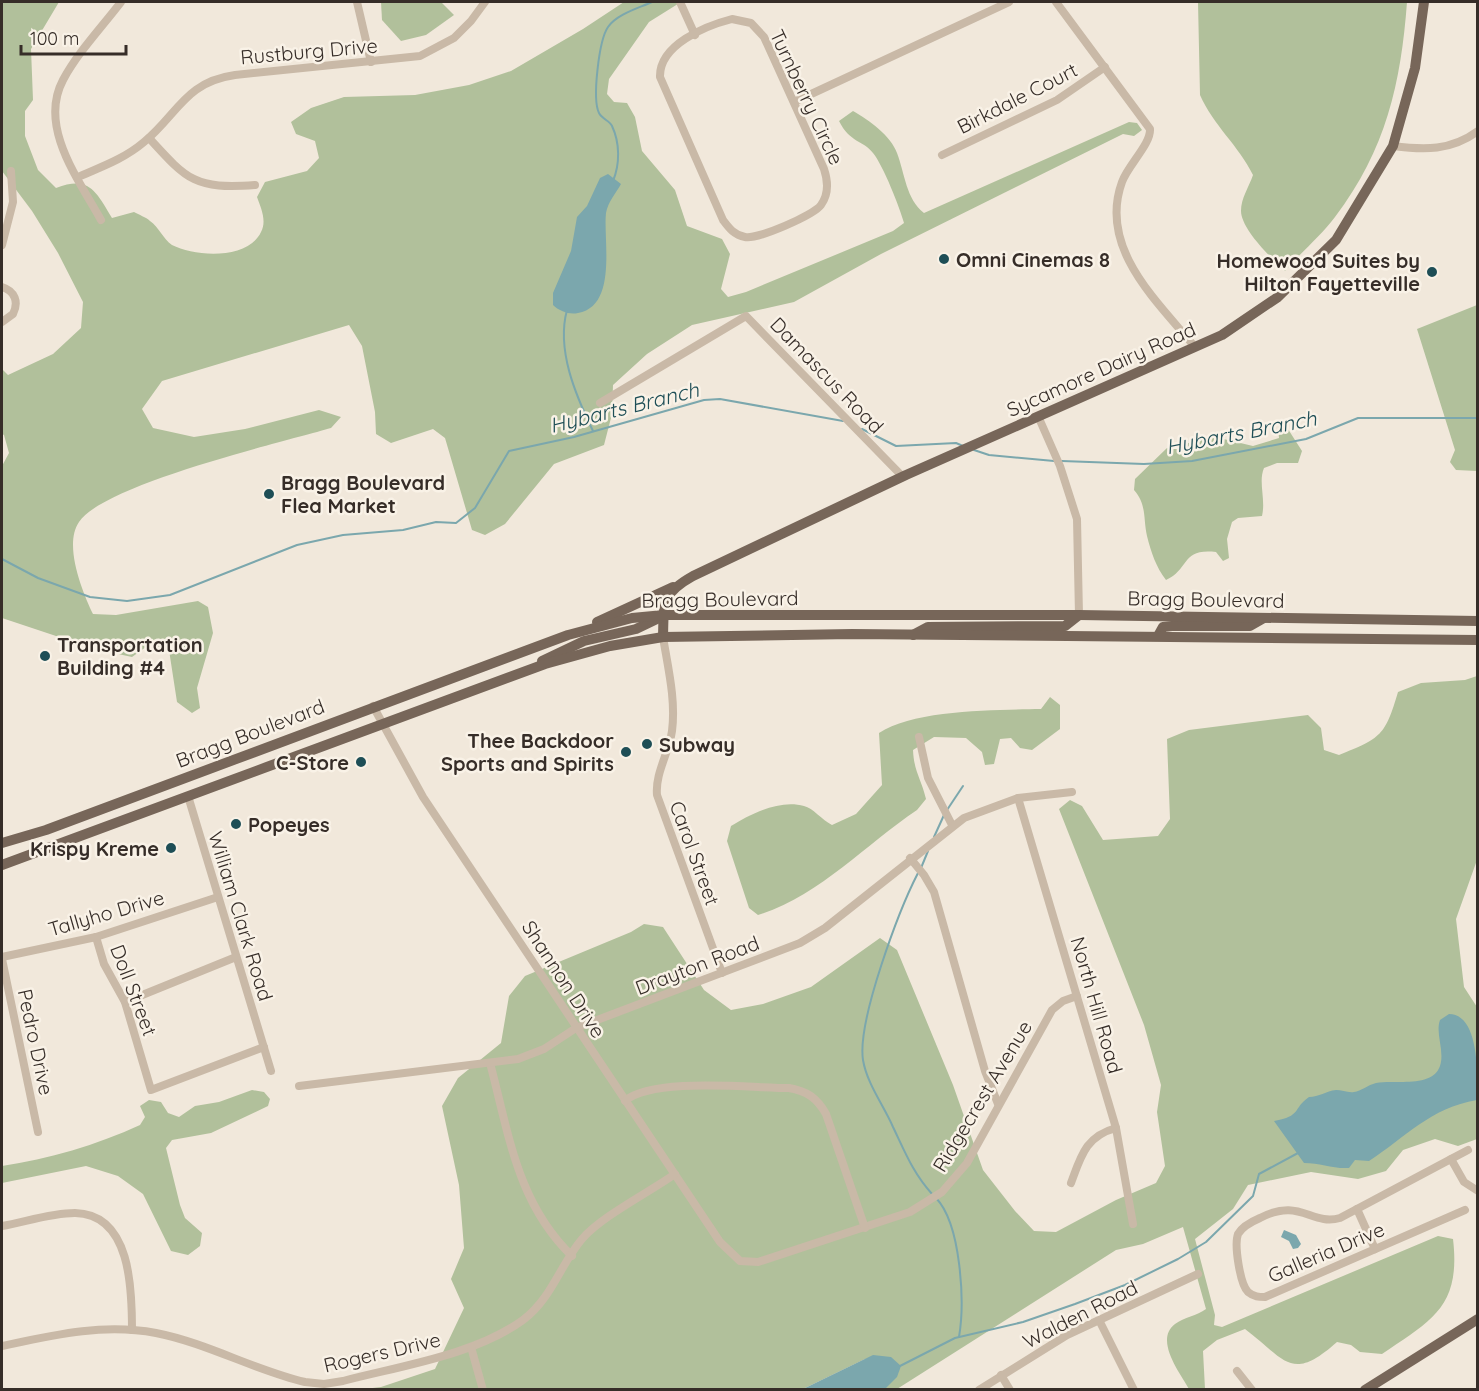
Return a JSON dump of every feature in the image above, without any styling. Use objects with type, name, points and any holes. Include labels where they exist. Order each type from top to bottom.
[{"type":"main road","name":"Sycamore Dairy Road","points":[[568,635],[903,477],[1195,347],[1222,334],[1263,309],[1317,262],[1357,208],[1393,146],[1415,68],[1424,2]]},
{"type":"main road","points":[[663,637],[667,597],[673,587]]},
{"type":"main road","name":"Bragg Boulevard","points":[[3,842],[46,830],[568,635],[632,618],[664,615],[1079,615],[1478,621]]},
{"type":"main road","points":[[504,680],[584,641],[636,629],[664,615]]},
{"type":"main road","points":[[913,635],[928,627],[1065,626],[1079,615]]},
{"type":"main road","points":[[1158,636],[1163,627],[1250,626],[1264,618]]},
{"type":"main road","name":"Bragg Boulevard","points":[[2,865],[504,680],[610,646],[663,637],[913,635],[1478,640]]},
{"type":"main road","points":[[1365,1389],[1478,1319]]},
{"type":"street","points":[[101,220],[58,134],[55,115],[57,96],[75,62],[121,2]]},
{"type":"street","points":[[357,2],[370,62]]},
{"type":"street","name":"Rustburg Drive","points":[[78,177],[120,159],[148,138],[190,92],[216,79],[411,58],[435,49],[464,28],[485,2]]},
{"type":"street","points":[[680,2],[695,35]]},
{"type":"street","points":[[794,102],[1009,2]]},
{"type":"street","points":[[1056,2],[1150,129],[1149,139],[1129,166],[1120,188],[1117,213],[1124,251],[1137,276],[1195,347]]},
{"type":"street","name":"Turnberry Circle","points":[[732,19],[751,23],[764,37],[826,174],[825,197],[817,209],[759,237],[741,236],[732,231],[723,220],[661,82],[660,68],[666,54],[676,44],[695,35],[732,19]]},
{"type":"street","name":"Birkdale Court","points":[[942,155],[1057,100],[1105,67]]},
{"type":"street","points":[[1393,146],[1421,150],[1449,147],[1478,131]]},
{"type":"street","points":[[148,138],[182,173],[199,183],[218,187],[255,185]]},
{"type":"street","points":[[2,245],[13,202],[11,171]]},
{"type":"street","points":[[2,286],[11,291],[16,302],[13,314],[2,322]]},
{"type":"street","name":"Damascus Road","points":[[600,403],[746,316],[903,477]]},
{"type":"street","points":[[1038,416],[1060,466],[1077,519],[1079,615]]},
{"type":"street","name":"Carol Street","points":[[663,637],[673,720],[668,748],[657,781],[657,795],[722,973]]},
{"type":"street","name":"Shannon Drive","points":[[373,706],[381,726],[423,797],[539,967],[576,1028],[720,1242],[740,1262]]},
{"type":"street","points":[[919,737],[928,778],[952,825]]},
{"type":"street","name":"Drayton Road","points":[[299,1086],[490,1063],[536,1054],[576,1028],[783,950],[813,936],[952,825],[982,810],[1018,798],[1072,792]]},
{"type":"street","name":"William Clark Road","points":[[188,796],[264,1047]]},
{"type":"street","name":"North Hill Road","points":[[1018,798],[1116,1128],[1133,1224]]},
{"type":"street","points":[[910,858],[924,875],[933,892],[985,1071],[999,1104]]},
{"type":"street","name":"Tallyho Drive","points":[[2,958],[96,937],[218,897]]},
{"type":"street","name":"Doll Street","points":[[96,937],[104,964],[125,1002],[151,1090],[264,1047]]},
{"type":"street","points":[[125,1002],[236,957]]},
{"type":"street","name":"Pedro Drive","points":[[2,958],[38,1132]]},
{"type":"street","name":"Ridgecrest Avenue","points":[[740,1262],[758,1263],[865,1228],[910,1212],[942,1192],[962,1171],[1055,1006],[1077,996]]},
{"type":"street","points":[[264,1047],[271,1071]]},
{"type":"street","points":[[490,1063],[527,1194],[547,1230],[572,1256]]},
{"type":"street","points":[[625,1101],[634,1094],[662,1087],[789,1088],[807,1093],[815,1098],[826,1114],[865,1228]]},
{"type":"street","points":[[1071,1183],[1087,1145],[1097,1135],[1116,1128]]},
{"type":"street","name":"Galleria Drive","points":[[1465,1210],[1265,1297],[1256,1297],[1247,1291],[1237,1249],[1238,1235],[1248,1225],[1280,1209],[1334,1220],[1468,1150]]},
{"type":"street","points":[[1451,1159],[1464,1182],[1478,1191]]},
{"type":"street","name":"Rogers Drive","points":[[2,1346],[84,1330],[132,1330],[174,1337],[296,1380],[314,1384],[343,1381],[471,1347],[509,1328],[533,1312],[548,1294],[588,1233],[675,1174]]},
{"type":"street","points":[[1357,1209],[1375,1249]]},
{"type":"street","points":[[2,1226],[77,1213],[104,1223],[114,1233],[122,1251],[130,1288],[132,1330]]},
{"type":"street","name":"Walden Road","points":[[979,1389],[1067,1335],[1198,1274]]},
{"type":"street","points":[[1099,1320],[1134,1389]]},
{"type":"street","points":[[471,1347],[483,1389]]},
{"type":"street","points":[[1237,1371],[1252,1389]]},
{"type":"street","points":[[1001,1375],[1010,1389]]},
{"type":"green space","points":[[2,2],[59,2],[31,49],[33,100],[25,111],[25,136],[38,170],[56,188],[76,183],[90,188],[96,193],[112,218],[134,212],[147,218],[172,245],[207,254],[233,252],[245,248],[254,241],[263,228],[263,214],[257,197],[265,182],[307,171],[319,158],[315,141],[296,134],[291,122],[311,108],[344,97],[415,95],[469,85],[511,71],[624,2],[681,2],[649,22],[609,79],[607,94],[614,102],[627,103],[635,117],[642,151],[675,190],[687,226],[722,239],[730,254],[721,289],[728,297],[746,292],[893,231],[904,223],[891,187],[877,159],[869,149],[843,128],[839,121],[853,111],[872,124],[890,141],[897,153],[913,201],[924,213],[1129,122],[1137,123],[1142,130],[1134,136],[1123,134],[881,254],[794,302],[692,325],[647,354],[613,385],[612,414],[604,445],[554,464],[505,524],[485,535],[472,530],[445,438],[433,429],[391,443],[376,434],[375,412],[362,346],[349,325],[162,381],[142,409],[153,428],[194,437],[245,429],[319,410],[341,417],[331,428],[196,466],[122,493],[95,508],[79,522],[73,543],[74,556],[80,582],[93,614],[116,615],[198,601],[208,607],[213,633],[197,688],[200,708],[192,713],[177,702],[169,650],[150,644],[132,657],[95,649],[2,618],[2,466],[9,453],[2,434],[2,369],[8,375],[53,354],[81,328],[83,302],[58,253],[32,211],[2,171]]},
{"type":"green space","points":[[381,2],[441,2],[454,15],[426,35],[401,41],[382,20]]},
{"type":"green space","points":[[1198,2],[1407,2],[1395,88],[1379,141],[1367,167],[1335,217],[1285,271],[1251,235],[1242,218],[1241,206],[1253,175],[1241,154],[1205,106],[1200,95]]},
{"type":"green space","points":[[1477,305],[1477,471],[1456,470],[1450,462],[1455,450],[1417,329]]},
{"type":"green space","points":[[1282,423],[1302,451],[1298,463],[1277,463],[1264,468],[1262,516],[1238,518],[1232,522],[1227,539],[1229,558],[1223,561],[1216,552],[1197,553],[1166,580],[1150,548],[1143,506],[1134,490],[1135,479],[1167,448],[1215,437],[1253,446],[1279,438],[1278,427]]},
{"type":"green space","points":[[1477,676],[1477,860],[1456,919],[1464,987],[1477,1007],[1477,1139],[1458,1146],[1435,1139],[1403,1150],[1386,1171],[1358,1179],[1311,1172],[1248,1185],[1233,1209],[1195,1239],[1215,1315],[1214,1325],[1222,1327],[1438,1236],[1453,1239],[1452,1281],[1439,1309],[1429,1321],[1382,1354],[1360,1352],[1351,1345],[1337,1342],[1309,1362],[1298,1364],[1280,1358],[1245,1329],[1217,1340],[1203,1351],[1205,1389],[1189,1389],[1175,1366],[1167,1339],[1169,1331],[1175,1324],[1206,1309],[1183,1227],[1143,1244],[1116,1250],[897,1389],[884,1389],[890,1357],[865,1359],[803,1389],[356,1390],[381,1387],[435,1369],[464,1308],[451,1279],[464,1248],[459,1185],[442,1106],[458,1078],[501,1043],[509,996],[525,976],[631,932],[644,924],[663,927],[704,990],[731,1010],[763,1004],[811,987],[880,938],[897,950],[953,1085],[983,1170],[1034,1231],[1056,1232],[1116,1200],[1156,1183],[1165,1166],[1157,1112],[1161,1085],[1144,1025],[1059,809],[1070,800],[1082,806],[1103,840],[1158,836],[1170,819],[1167,739],[1189,730],[1308,715],[1321,728],[1324,750],[1339,755],[1364,744],[1379,734],[1385,727],[1398,692],[1421,683],[1465,680]]},
{"type":"green space","points":[[1050,697],[1060,705],[1060,729],[1032,750],[1020,748],[1011,738],[1000,739],[994,764],[985,765],[982,752],[966,738],[934,737],[913,750],[916,770],[926,799],[917,810],[801,896],[758,915],[749,908],[727,841],[731,826],[766,809],[785,804],[807,807],[832,825],[856,814],[882,785],[879,733],[913,719],[935,715],[1041,709]]},
{"type":"green space","points":[[252,1090],[264,1092],[270,1099],[268,1106],[211,1133],[172,1140],[166,1148],[185,1218],[202,1233],[200,1246],[188,1255],[171,1251],[143,1194],[118,1176],[86,1166],[2,1183],[2,1166],[72,1150],[140,1125],[145,1117],[140,1106],[149,1100],[161,1102],[168,1113],[179,1117],[195,1106],[219,1102]]},
{"type":"water","points":[[608,174],[621,184],[610,201],[606,213],[604,285],[599,298],[591,308],[578,313],[564,312],[553,305],[553,293],[571,251],[577,217],[587,206],[600,178]]},
{"type":"water","points":[[1449,1014],[1459,1017],[1471,1034],[1475,1047],[1477,1100],[1460,1104],[1432,1116],[1369,1161],[1355,1160],[1349,1168],[1304,1163],[1274,1121],[1289,1117],[1309,1097],[1336,1090],[1354,1092],[1376,1083],[1411,1082],[1429,1078],[1440,1066],[1439,1025],[1440,1020]]},
{"type":"water","points":[[1284,1230],[1296,1235],[1301,1244],[1298,1248],[1293,1249],[1289,1241],[1281,1237]]},
{"type":"water","points":[[873,1355],[891,1357],[901,1366],[897,1377],[885,1389],[803,1389]]},
{"type":"waterway","points":[[613,181],[618,161],[618,146],[611,124],[600,115],[597,106],[596,83],[599,56],[605,34],[612,22],[652,2]]},
{"type":"waterway","points":[[567,310],[564,325],[566,357],[574,388],[593,431]]},
{"type":"waterway","name":"Hybarts Branch","points":[[2,559],[38,578],[90,597],[127,601],[170,595],[297,545],[343,535],[403,530],[436,522],[456,523],[475,508],[509,451],[574,437],[704,400],[720,399],[843,421]]},
{"type":"waterway","name":"Hybarts Branch","points":[[1062,461],[1144,464],[1192,461],[1306,439],[1358,418],[1478,418]]},
{"type":"waterway","name":"Hybarts Branch","points":[[862,429],[896,446],[956,443],[963,446]]},
{"type":"waterway","name":"Hybarts Branch","points":[[974,450],[989,455],[1054,461]]},
{"type":"waterway","points":[[947,810],[963,786]]},
{"type":"waterway","points":[[934,837],[944,815]]},
{"type":"waterway","points":[[921,868],[928,851]]},
{"type":"waterway","points":[[918,873],[891,938],[873,993],[866,1020],[863,1060],[872,1086],[910,1162],[932,1194]]},
{"type":"waterway","points":[[900,1366],[955,1338],[1023,1322],[1075,1304],[1125,1285],[1178,1259],[1206,1242],[1253,1196],[1259,1174],[1298,1153]]},
{"type":"waterway","points":[[936,1198],[951,1226],[956,1244],[961,1284],[959,1337]]},
{"type":"place","name":"Omni Cinemas 8","points":[[944,259]]},
{"type":"place","name":"Homewood Suites by Hilton Fayetteville","points":[[1432,272]]},
{"type":"place","name":"Bragg Boulevard Flea Market","points":[[269,494]]},
{"type":"place","name":"Transportation Building #4","points":[[45,656]]},
{"type":"place","name":"Subway","points":[[647,744]]},
{"type":"place","name":"Thee Backdoor Sports and Spirits","points":[[626,752]]},
{"type":"place","name":"C-Store","points":[[361,762]]},
{"type":"place","name":"Popeyes","points":[[236,824]]},
{"type":"place","name":"Krispy Kreme","points":[[171,848]]}]
